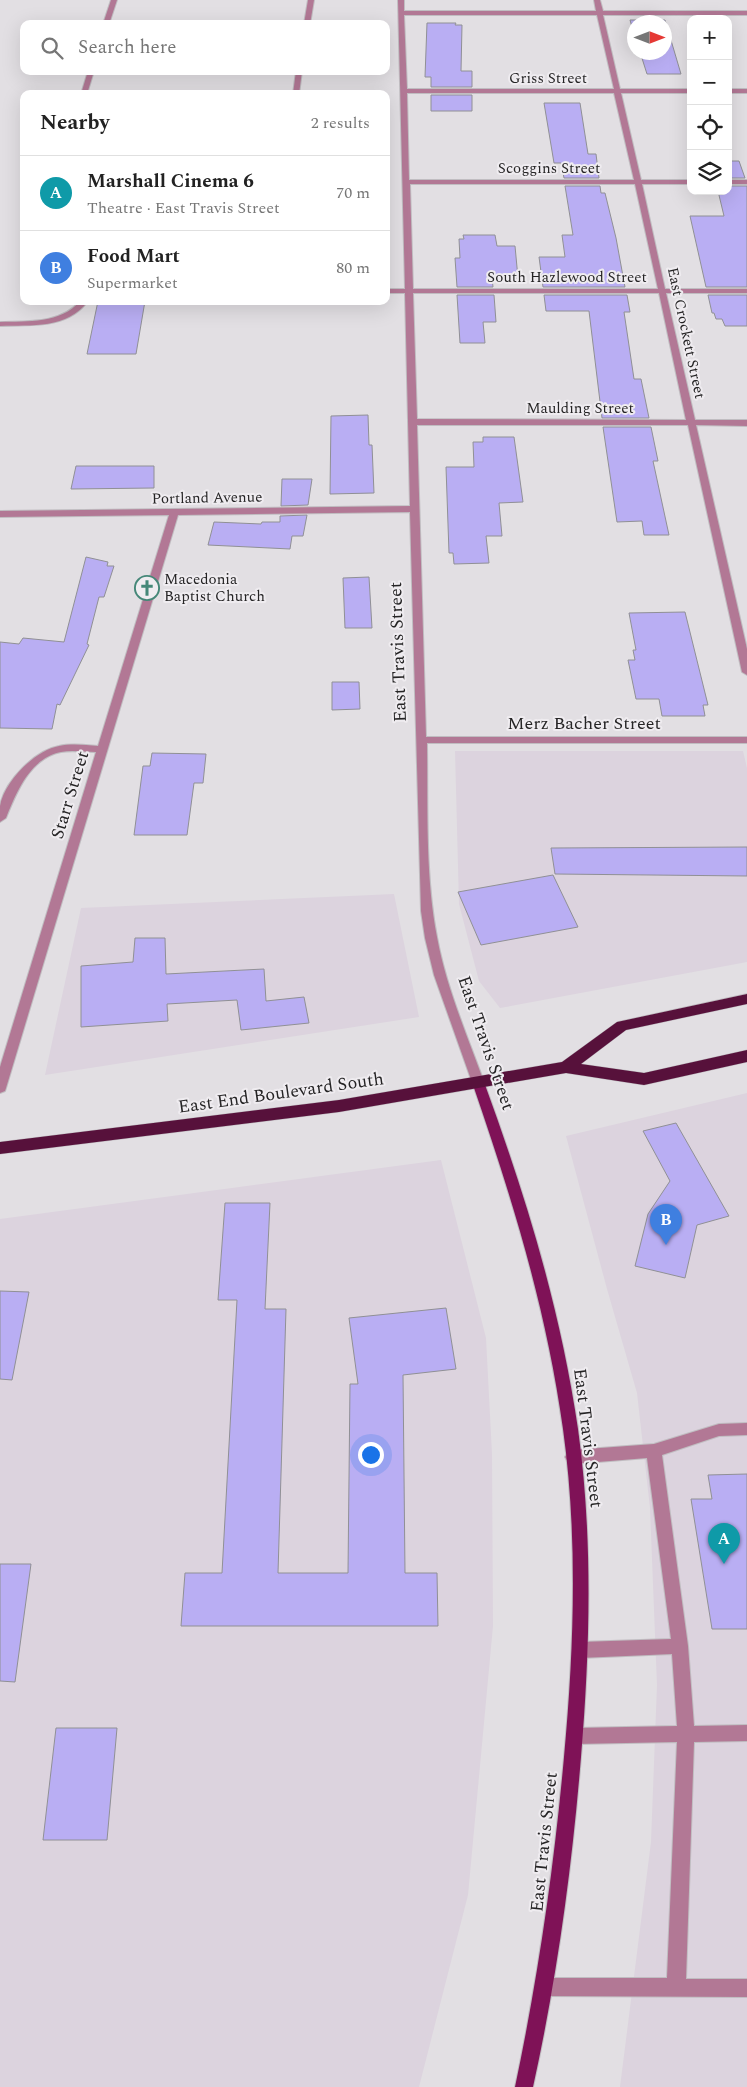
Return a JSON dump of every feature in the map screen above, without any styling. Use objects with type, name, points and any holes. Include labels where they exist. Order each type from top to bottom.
[{"type":"highway","name":"East End Boulevard South","points":[[566,1066],[622,1026],[747,999]]},
{"type":"highway","name":"East End Boulevard South","points":[[0,1148],[338,1106],[566,1066],[644,1079],[747,1056]]},
{"type":"main road","name":"East Travis Street","points":[[478,1082],[520,1200],[534,1249],[554,1336],[574,1457],[580,1569],[580,1650],[566,1839],[544,1987],[524,2087]]},
{"type":"street","points":[[107,20],[114,0]]},
{"type":"street","points":[[308,20],[311,0]]},
{"type":"street","name":"East Travis Street","points":[[401,0],[425,884],[431,940],[454,1017],[478,1082]]},
{"type":"street","name":"East Crockett Street","points":[[597,0],[747,672]]},
{"type":"street","points":[[402,13],[747,13]]},
{"type":"street","points":[[85,90],[90,75]]},
{"type":"street","points":[[297,90],[298,75]]},
{"type":"street","name":"Griss Street","points":[[404,91],[687,91]]},
{"type":"street","points":[[732,91],[747,91]]},
{"type":"street","name":"Scoggins Street","points":[[406,182],[687,182]]},
{"type":"street","points":[[732,182],[747,182]]},
{"type":"street","name":"South Hazlewood Street","points":[[390,291],[747,291]]},
{"type":"street","points":[[0,324],[28,323],[62,318],[74,312],[80,305]]},
{"type":"street","name":"Maulding Street","points":[[413,422],[747,422]]},
{"type":"street","name":"Portland Avenue","points":[[0,514],[414,509]]},
{"type":"street","name":"Starr Street","points":[[0,1088],[174,512]]},
{"type":"street","name":"Merz Bacher Street","points":[[421,740],[747,740]]},
{"type":"street","points":[[0,818],[14,788],[33,762],[45,754],[59,749],[102,749]]},
{"type":"street","points":[[574,1457],[654,1451],[719,1430],[747,1429]]},
{"type":"street","points":[[654,1451],[680,1646],[686,1733],[676,1989]]},
{"type":"street","points":[[580,1650],[680,1646]]},
{"type":"street","points":[[575,1736],[747,1733]]},
{"type":"street","points":[[544,1987],[747,1988]]},
{"type":"shaded area","points":[[455,751],[743,751],[747,768],[747,962],[500,1008],[479,981],[459,904]]},
{"type":"shaded area","points":[[394,894],[419,1017],[45,1075],[81,908]]},
{"type":"shaded area","points":[[747,1093],[747,2087],[620,2087],[651,1842],[657,1685],[650,1508],[637,1393],[566,1136]]},
{"type":"shaded area","points":[[441,1160],[486,1338],[492,1454],[493,1626],[468,1895],[419,2087],[0,2087],[0,1219]]},
{"type":"building","points":[[427,23],[456,23],[455,25],[462,25],[461,71],[472,71],[472,87],[431,87],[431,77],[425,77]]},
{"type":"building","points":[[672,44],[681,74],[647,74],[643,60],[672,60]]},
{"type":"building","points":[[431,95],[472,95],[472,111],[431,111]]},
{"type":"building","points":[[544,103],[580,103],[588,154],[596,154],[599,178],[564,178],[561,163],[554,163]]},
{"type":"building","points":[[732,161],[739,161],[745,178],[732,178]]},
{"type":"building","points":[[565,186],[600,186],[601,193],[605,193],[625,287],[543,287],[539,257],[565,257],[562,235],[573,235]]},
{"type":"building","points":[[732,186],[747,186],[747,287],[706,287],[690,216],[724,216],[719,195],[732,195]]},
{"type":"building","points":[[463,235],[495,235],[497,246],[515,246],[518,278],[492,277],[493,287],[457,287],[455,258],[460,258],[459,239],[464,239]]},
{"type":"building","points":[[457,295],[494,295],[496,322],[483,322],[485,343],[460,343]]},
{"type":"building","points":[[544,295],[627,295],[630,312],[624,312],[634,379],[641,379],[649,418],[602,418],[589,311],[546,311]]},
{"type":"building","points":[[708,295],[747,295],[747,326],[725,326],[722,319],[716,319],[714,313],[712,313]]},
{"type":"building","points":[[97,305],[144,305],[136,354],[87,354]]},
{"type":"building","points":[[368,415],[369,445],[372,445],[374,493],[330,494],[331,416]]},
{"type":"building","points":[[603,427],[651,427],[658,461],[653,461],[669,535],[644,535],[642,521],[617,522]]},
{"type":"building","points":[[483,437],[514,437],[523,502],[499,503],[502,536],[486,536],[489,563],[454,564],[453,553],[449,553],[446,467],[474,467],[473,442],[483,442]]},
{"type":"building","points":[[76,466],[154,466],[154,488],[71,489]]},
{"type":"building","points":[[282,479],[312,479],[308,505],[281,506]]},
{"type":"building","points":[[307,515],[303,536],[292,536],[290,549],[208,545],[214,522],[261,524],[262,522],[280,522],[280,516]]},
{"type":"building","points":[[86,557],[108,562],[107,566],[114,566],[104,597],[99,597],[87,644],[89,645],[60,705],[57,704],[52,729],[0,728],[0,642],[19,644],[23,638],[64,642]]},
{"type":"building","points":[[369,577],[372,628],[345,628],[343,578]]},
{"type":"building","points":[[685,612],[708,705],[703,705],[705,716],[662,716],[659,699],[636,699],[628,660],[635,660],[633,650],[636,650],[629,613]]},
{"type":"building","points":[[332,682],[359,682],[360,709],[332,710]]},
{"type":"building","points":[[152,753],[206,754],[203,783],[194,783],[187,835],[134,835],[143,766],[150,766]]},
{"type":"building","points":[[747,847],[747,876],[555,874],[551,848]]},
{"type":"building","points":[[553,875],[578,927],[481,945],[458,892]]},
{"type":"building","points":[[135,938],[165,938],[166,974],[264,969],[266,1001],[304,997],[309,1023],[241,1030],[237,1000],[167,1004],[168,1021],[81,1027],[81,966],[133,962]]},
{"type":"building","points":[[676,1123],[729,1216],[697,1225],[685,1278],[635,1266],[648,1214],[670,1181],[643,1131]]},
{"type":"building","points":[[225,1203],[270,1203],[265,1309],[286,1309],[278,1573],[348,1573],[350,1384],[358,1384],[349,1318],[446,1308],[456,1369],[403,1375],[405,1573],[437,1573],[438,1626],[181,1626],[185,1573],[222,1573],[237,1300],[218,1300]]},
{"type":"building","points":[[0,1291],[29,1292],[12,1380],[0,1379]]},
{"type":"building","points":[[747,1474],[747,1629],[712,1629],[691,1499],[712,1499],[708,1475]]},
{"type":"building","points":[[0,1564],[31,1564],[15,1682],[0,1681]]},
{"type":"building","points":[[56,1728],[117,1728],[107,1840],[43,1840]]},
{"type":"place","name":"Macedonia Baptist Church","points":[[147,588]]},
{"type":"place","name":"Food Mart","points":[[666,1245]]},
{"type":"place","name":"Marshall Cinema 6","points":[[724,1564]]}]
